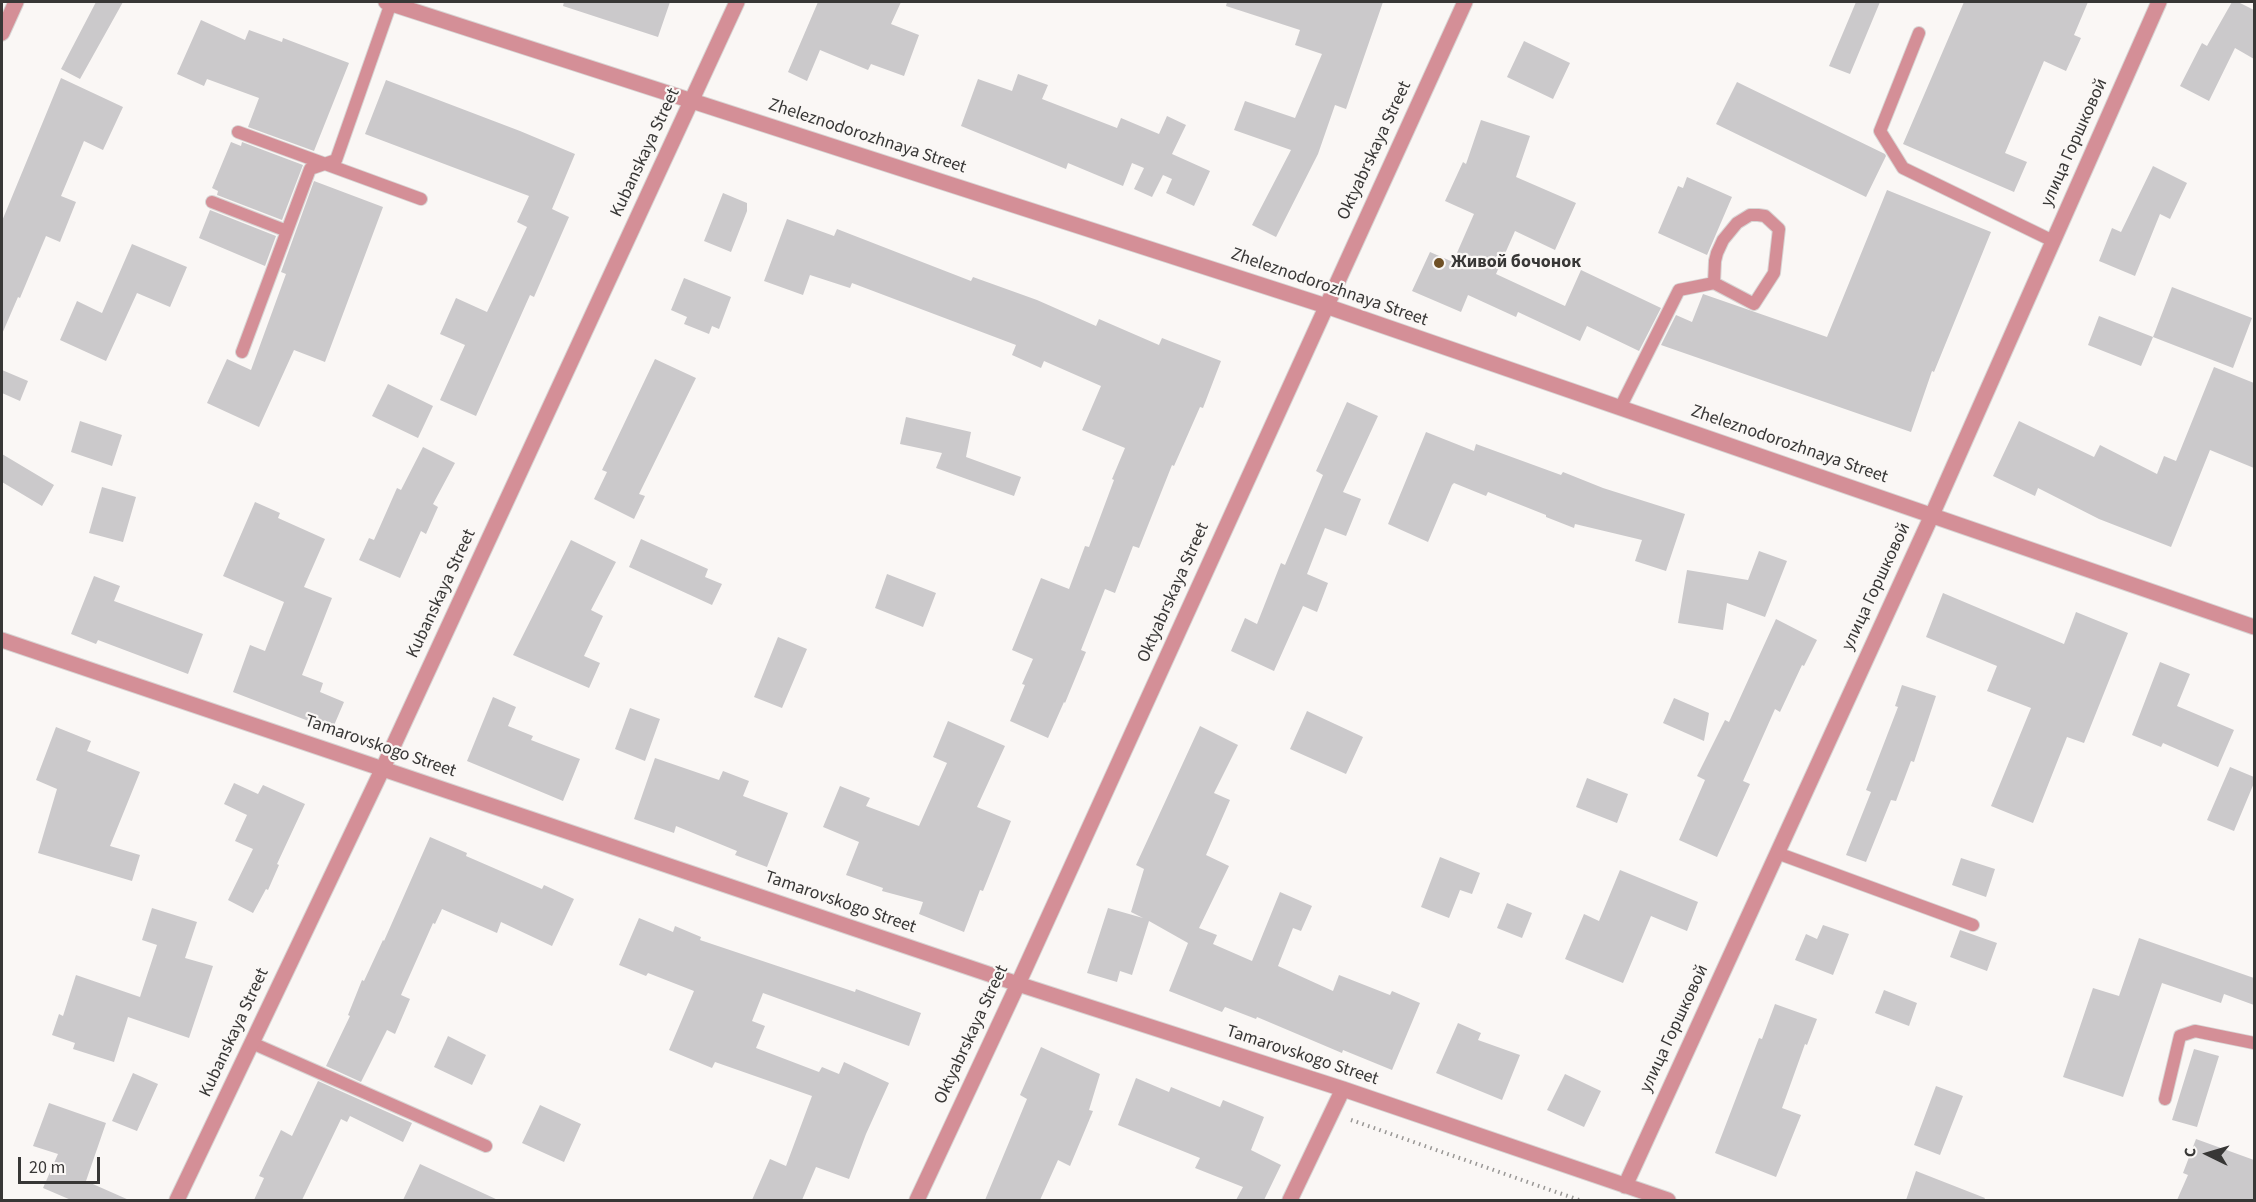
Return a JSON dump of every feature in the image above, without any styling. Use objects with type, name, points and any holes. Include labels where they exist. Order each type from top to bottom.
[{"type":"street","points":[[2,33],[16,2]]},
{"type":"street","name":"Zheleznodorozhnaya Street","points":[[388,2],[1326,306],[2254,627]]},
{"type":"street","name":"Kubanskaya Street","points":[[177,1200],[383,768],[737,2]]},
{"type":"street","name":"Oktyabrskaya Street","points":[[916,1200],[1018,984],[1465,2]]},
{"type":"street","name":"улица Горшковой","points":[[1625,1186],[1932,515],[2159,2]]},
{"type":"street","name":"Tamarovskogo Street","points":[[2,640],[1018,984],[1342,1089],[1668,1200]]},
{"type":"street","points":[[1290,1200],[1342,1089]]},
{"type":"lane","points":[[242,352],[310,169],[336,160],[388,2]]},
{"type":"lane","points":[[1919,33],[1880,131],[1903,168],[2053,241]]},
{"type":"lane","points":[[238,132],[421,199]]},
{"type":"lane","points":[[212,202],[287,231]]},
{"type":"lane","points":[[1620,408],[1679,290],[1714,283],[1754,304],[1774,273],[1779,230],[1765,216],[1750,215],[1737,223],[1723,240],[1714,261],[1714,283]]},
{"type":"lane","points":[[1777,853],[1973,926]]},
{"type":"lane","points":[[2165,1099],[2180,1036],[2195,1031],[2254,1043]]},
{"type":"lane","points":[[252,1043],[486,1146]]},
{"type":"path","points":[[1331,1113],[1579,1200]]},
{"type":"building","points":[[96,2],[123,2],[80,79],[61,69]]},
{"type":"building","points":[[564,2],[670,2],[658,37],[563,6]]},
{"type":"building","points":[[818,2],[901,2],[891,24],[919,35],[904,76],[871,64],[868,70],[820,50],[807,81],[788,72]]},
{"type":"building","points":[[1227,2],[1383,2],[1346,109],[1335,105],[1318,154],[1276,237],[1252,225],[1291,150],[1234,130],[1245,101],[1295,118],[1322,54],[1295,45],[1300,30],[1226,6]]},
{"type":"building","points":[[1856,2],[1880,2],[1850,74],[1829,66]]},
{"type":"building","points":[[1964,2],[2088,2],[2074,35],[2081,38],[2066,71],[2044,61],[2005,153],[2027,162],[2014,192],[1903,144]]},
{"type":"building","points":[[2232,2],[2238,2],[2254,10],[2254,59],[2235,48],[2209,101],[2180,86],[2202,43],[2207,46]]},
{"type":"building","points":[[201,20],[245,40],[249,30],[282,42],[283,38],[349,63],[314,151],[248,127],[259,98],[207,79],[204,86],[177,74]]},
{"type":"building","points":[[1524,41],[1570,63],[1553,99],[1507,77]]},
{"type":"building","points":[[1018,74],[1048,85],[1042,99],[1117,128],[1121,118],[1159,134],[1167,116],[1186,125],[1172,154],[1210,171],[1194,206],[1166,193],[1172,179],[1163,175],[1152,197],[1134,189],[1144,168],[1132,163],[1123,186],[1068,163],[1066,169],[961,126],[978,79],[1012,91]]},
{"type":"building","points":[[61,78],[123,107],[103,150],[84,141],[61,196],[76,202],[60,242],[46,236],[2,334],[2,221]]},
{"type":"building","points":[[386,80],[575,154],[552,209],[569,217],[534,297],[530,295],[476,416],[440,400],[465,345],[440,334],[456,298],[487,312],[527,227],[517,222],[529,196],[365,134]]},
{"type":"building","points":[[1737,82],[1885,154],[1866,197],[1716,124]]},
{"type":"building","points":[[1481,120],[1530,136],[1516,177],[1576,203],[1555,250],[1515,231],[1496,274],[1565,306],[1581,270],[1661,308],[1639,351],[1587,326],[1580,341],[1518,312],[1516,317],[1468,295],[1461,312],[1412,291],[1430,252],[1453,262],[1474,214],[1445,201],[1463,162],[1466,164]]},
{"type":"building","points":[[231,142],[241,146],[242,142],[303,165],[282,220],[217,195],[218,191],[212,188]]},
{"type":"building","points":[[2153,166],[2187,183],[2170,219],[2160,214],[2135,276],[2099,261],[2112,228],[2121,232]]},
{"type":"building","points":[[1687,177],[1732,197],[1707,255],[1658,233],[1678,186],[1683,188]]},
{"type":"building","points":[[314,181],[383,207],[325,362],[294,350],[259,427],[207,403],[227,359],[251,370],[286,274],[281,272]]},
{"type":"building","points":[[1887,190],[1991,232],[1934,372],[1932,371],[1911,432],[1661,345],[1676,315],[1692,322],[1703,294],[1827,337]]},
{"type":"building","points":[[723,193],[747,203],[747,211],[731,252],[704,241]]},
{"type":"building","points":[[210,210],[276,236],[265,266],[199,238]]},
{"type":"building","points":[[787,219],[834,236],[837,229],[971,281],[973,277],[1037,300],[1096,326],[1099,319],[1159,345],[1162,338],[1221,361],[1203,408],[1200,407],[1174,466],[1172,465],[1139,548],[1133,546],[1115,593],[1105,589],[1081,650],[1086,652],[1048,738],[1010,721],[1033,659],[1012,650],[1041,578],[1069,589],[1085,546],[1089,547],[1125,448],[1082,430],[1101,386],[1044,361],[1041,368],[1012,355],[1016,345],[852,283],[850,288],[810,275],[803,295],[764,281]]},
{"type":"building","points":[[132,244],[187,267],[170,307],[137,293],[106,361],[60,340],[77,301],[102,313]]},
{"type":"building","points":[[684,278],[731,297],[719,329],[712,326],[709,334],[684,324],[687,317],[671,310]]},
{"type":"building","points":[[2172,287],[2252,318],[2233,368],[2153,337]]},
{"type":"building","points":[[2099,316],[2153,337],[2141,366],[2088,345]]},
{"type":"building","points":[[655,359],[696,378],[639,494],[645,496],[634,519],[594,499],[607,472],[602,470]]},
{"type":"building","points":[[2214,367],[2254,383],[2254,468],[2210,450],[2171,547],[2099,519],[2038,488],[2035,496],[1993,476],[2019,421],[2094,457],[2100,445],[2157,474],[2164,456],[2176,461]]},
{"type":"building","points":[[2,370],[28,381],[20,401],[2,393]]},
{"type":"building","points":[[388,384],[433,406],[418,438],[372,416]]},
{"type":"building","points":[[1347,402],[1378,416],[1343,492],[1361,499],[1346,536],[1325,528],[1307,574],[1328,583],[1317,612],[1303,606],[1274,671],[1231,651],[1245,618],[1257,624],[1281,563],[1285,565],[1323,475],[1316,471]]},
{"type":"building","points":[[906,417],[971,432],[966,457],[1021,477],[1014,496],[936,468],[942,453],[900,444]]},
{"type":"building","points":[[80,421],[122,435],[112,466],[71,452]]},
{"type":"building","points":[[1426,432],[1474,451],[1476,444],[1561,475],[1563,472],[1603,488],[1685,514],[1666,571],[1635,561],[1642,540],[1575,524],[1574,528],[1488,492],[1486,496],[1454,483],[1428,542],[1388,524]]},
{"type":"building","points":[[423,447],[455,463],[433,504],[438,507],[426,534],[421,531],[400,578],[359,560],[369,538],[374,540],[397,488],[401,490]]},
{"type":"building","points":[[2,454],[54,485],[42,506],[2,482]]},
{"type":"building","points":[[102,487],[136,497],[123,542],[89,533]]},
{"type":"building","points":[[255,502],[280,513],[278,518],[325,539],[304,587],[332,598],[302,675],[323,683],[320,692],[344,702],[332,730],[233,692],[250,645],[265,651],[284,602],[223,576]]},
{"type":"building","points":[[641,539],[708,569],[705,577],[722,584],[712,605],[629,567]]},
{"type":"building","points":[[571,540],[616,562],[591,610],[603,616],[584,656],[600,663],[589,688],[513,655]]},
{"type":"building","points":[[1759,551],[1787,561],[1765,617],[1727,603],[1723,630],[1678,623],[1687,570],[1748,580]]},
{"type":"building","points":[[887,574],[936,593],[923,627],[875,608]]},
{"type":"building","points":[[94,576],[120,586],[114,601],[203,634],[188,674],[98,640],[96,644],[71,634]]},
{"type":"building","points":[[1943,593],[2064,644],[2076,612],[2128,633],[2084,743],[2067,737],[2033,823],[1991,806],[2031,708],[1987,691],[1997,666],[1926,637]]},
{"type":"building","points":[[1776,619],[1817,640],[1804,666],[1802,665],[1780,712],[1775,709],[1743,781],[1750,784],[1717,857],[1679,840],[1705,780],[1697,776],[1725,720],[1729,722]]},
{"type":"building","points":[[778,637],[807,649],[782,708],[754,697]]},
{"type":"building","points":[[2160,662],[2190,674],[2177,706],[2234,730],[2218,767],[2163,743],[2161,747],[2132,735]]},
{"type":"building","points":[[1902,685],[1936,696],[1914,762],[1911,761],[1896,801],[1891,800],[1866,862],[1846,855],[1871,792],[1866,790],[1898,707],[1895,706]]},
{"type":"building","points":[[493,697],[516,707],[508,726],[533,736],[531,740],[580,759],[563,801],[467,761]]},
{"type":"building","points":[[1674,698],[1709,713],[1704,741],[1663,723]]},
{"type":"building","points":[[630,708],[660,719],[645,761],[615,749]]},
{"type":"building","points":[[1307,711],[1363,737],[1346,774],[1290,749]]},
{"type":"building","points":[[948,721],[1005,746],[977,807],[1011,821],[964,932],[919,914],[923,902],[882,891],[883,888],[846,875],[859,842],[823,827],[840,786],[870,798],[866,806],[919,826],[947,763],[933,757]]},
{"type":"building","points":[[1200,726],[1238,745],[1214,793],[1230,800],[1206,855],[1229,866],[1199,928],[1217,935],[1213,944],[1252,961],[1280,892],[1312,906],[1301,931],[1293,928],[1278,966],[1333,991],[1339,975],[1390,995],[1392,991],[1420,1003],[1392,1070],[1343,1050],[1342,1053],[1257,1017],[1256,1019],[1225,1007],[1222,1012],[1169,991],[1188,943],[1149,921],[1132,975],[1120,971],[1117,982],[1087,973],[1108,908],[1143,918],[1131,912],[1144,869],[1136,865]]},
{"type":"building","points":[[56,727],[91,741],[87,751],[140,772],[110,846],[140,855],[132,881],[38,853],[57,789],[36,780]]},
{"type":"building","points":[[655,758],[719,780],[723,771],[749,781],[743,796],[788,813],[767,867],[735,855],[737,851],[676,826],[674,833],[634,819]]},
{"type":"building","points":[[2230,767],[2254,777],[2254,783],[2234,831],[2207,820]]},
{"type":"building","points":[[1587,778],[1628,794],[1617,823],[1576,807]]},
{"type":"building","points":[[234,783],[258,794],[263,785],[305,804],[277,864],[279,865],[268,890],[266,889],[253,913],[228,900],[253,849],[235,841],[247,815],[224,804]]},
{"type":"building","points":[[430,837],[467,853],[466,856],[542,889],[544,885],[574,899],[552,946],[501,922],[497,933],[442,909],[435,924],[433,923],[401,995],[410,999],[395,1034],[387,1030],[361,1082],[326,1066],[350,1016],[348,1015],[362,980],[364,981],[384,941]]},
{"type":"building","points":[[1440,857],[1480,873],[1472,894],[1460,890],[1449,918],[1421,907]]},
{"type":"building","points":[[1961,858],[1995,869],[1986,897],[1952,885]]},
{"type":"building","points":[[1620,870],[1698,902],[1687,931],[1651,916],[1623,983],[1565,959],[1584,914],[1599,921]]},
{"type":"building","points":[[1507,903],[1532,913],[1522,938],[1497,928]]},
{"type":"building","points":[[152,908],[197,922],[185,958],[213,966],[189,1038],[128,1017],[114,1062],[73,1049],[75,1043],[52,1035],[59,1014],[63,1016],[76,975],[140,997],[157,945],[142,940]]},
{"type":"building","points":[[639,918],[673,932],[675,926],[701,937],[700,940],[855,992],[856,989],[921,1013],[909,1046],[763,993],[752,1021],[765,1026],[756,1048],[819,1072],[822,1067],[839,1074],[844,1062],[889,1083],[849,1179],[816,1167],[802,1200],[752,1200],[770,1159],[786,1166],[812,1096],[715,1062],[712,1068],[669,1050],[694,991],[648,973],[646,976],[619,965]]},
{"type":"building","points":[[1823,925],[1849,934],[1833,975],[1795,960],[1806,934],[1817,939]]},
{"type":"building","points":[[1960,930],[1997,943],[1987,971],[1950,957]]},
{"type":"building","points":[[2139,938],[2254,978],[2254,1005],[2224,994],[2221,1003],[2162,983],[2123,1097],[2063,1077],[2093,988],[2119,996]]},
{"type":"building","points":[[1884,990],[1917,1003],[1909,1026],[1875,1013]]},
{"type":"building","points":[[1775,1004],[1817,1019],[1807,1045],[1805,1044],[1782,1108],[1801,1115],[1776,1177],[1715,1153],[1759,1038],[1762,1039]]},
{"type":"building","points":[[1458,1023],[1481,1033],[1478,1040],[1520,1055],[1502,1100],[1436,1073]]},
{"type":"building","points":[[448,1036],[486,1055],[472,1085],[434,1067]]},
{"type":"building","points":[[1041,1047],[1100,1074],[1089,1110],[1093,1111],[1070,1166],[1058,1160],[1040,1200],[985,1200],[1027,1099],[1020,1095]]},
{"type":"building","points":[[2194,1049],[2219,1056],[2197,1127],[2172,1120]]},
{"type":"building","points":[[133,1073],[158,1084],[137,1131],[112,1121]]},
{"type":"building","points":[[1565,1074],[1601,1091],[1584,1127],[1547,1110]]},
{"type":"building","points":[[1136,1078],[1169,1092],[1171,1087],[1220,1107],[1223,1100],[1264,1117],[1251,1150],[1281,1165],[1264,1200],[1236,1200],[1243,1187],[1195,1168],[1200,1158],[1118,1125]]},
{"type":"building","points":[[318,1081],[412,1123],[403,1142],[350,1116],[347,1122],[341,1119],[302,1200],[254,1200],[264,1178],[259,1176],[281,1130],[292,1136]]},
{"type":"building","points":[[1936,1086],[1963,1096],[1940,1155],[1914,1145]]},
{"type":"building","points":[[49,1103],[106,1123],[86,1181],[129,1200],[71,1200],[43,1188],[58,1154],[33,1146]]},
{"type":"building","points":[[540,1105],[581,1124],[564,1162],[522,1143]]},
{"type":"building","points":[[2196,1139],[2254,1160],[2254,1200],[2177,1200],[2188,1175],[2183,1173]]},
{"type":"building","points":[[420,1164],[498,1200],[403,1200]]},
{"type":"building","points":[[1916,1171],[1985,1198],[1984,1200],[1906,1200]]},
{"type":"place","name":"Живой бочонок","points":[[1439,263]]}]
